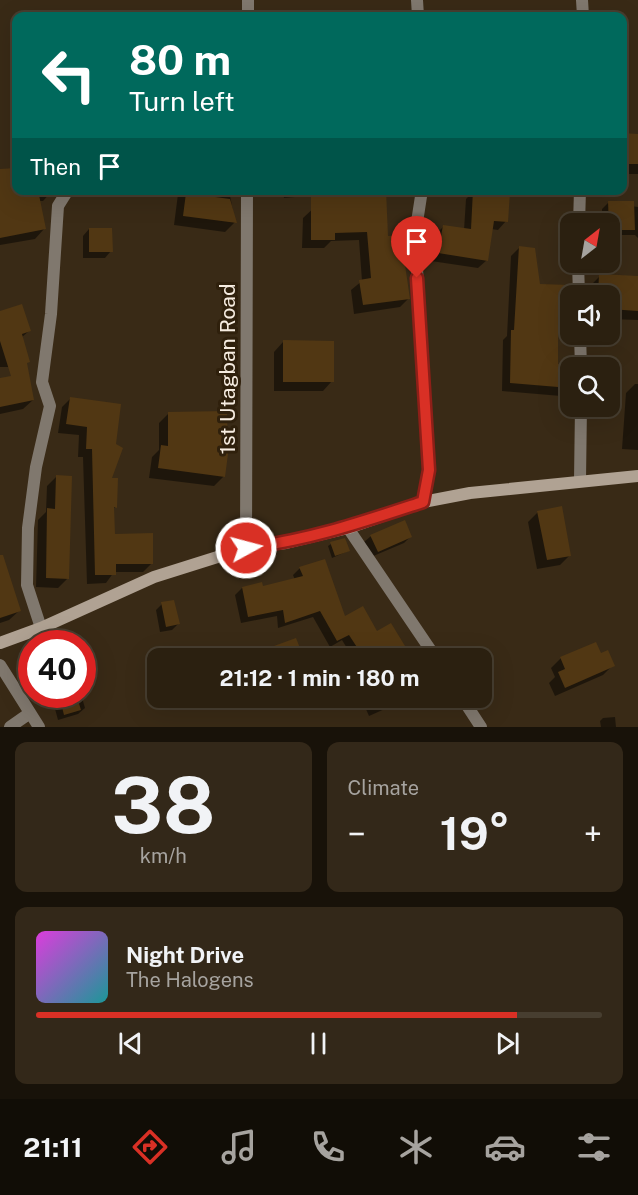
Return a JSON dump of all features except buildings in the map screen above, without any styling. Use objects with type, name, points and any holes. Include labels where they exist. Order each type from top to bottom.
[{"type":"street","points":[[41,628],[27,585],[28,528],[36,467],[50,406],[42,382],[51,314],[58,206],[65,195]]},
{"type":"street","name":"1st Utagban Road","points":[[246,548],[247,195]]},
{"type":"street","points":[[421,195],[415,235],[418,320],[426,395],[429,470],[423,502]]},
{"type":"street","points":[[579,213],[580,195]]},
{"type":"street","points":[[580,480],[581,417]]},
{"type":"street","points":[[0,643],[41,628],[153,577],[246,548],[286,543],[348,528],[423,502],[470,493],[580,480],[638,476]]},
{"type":"street","points":[[348,528],[428,648]]},
{"type":"street","points":[[0,665],[39,727]]},
{"type":"street","points":[[469,708],[481,727]]},
{"type":"street","points":[[10,727],[30,713]]},
{"type":"route","points":[[246,548],[286,543],[348,528],[423,502],[429,470],[417,278]]}]
